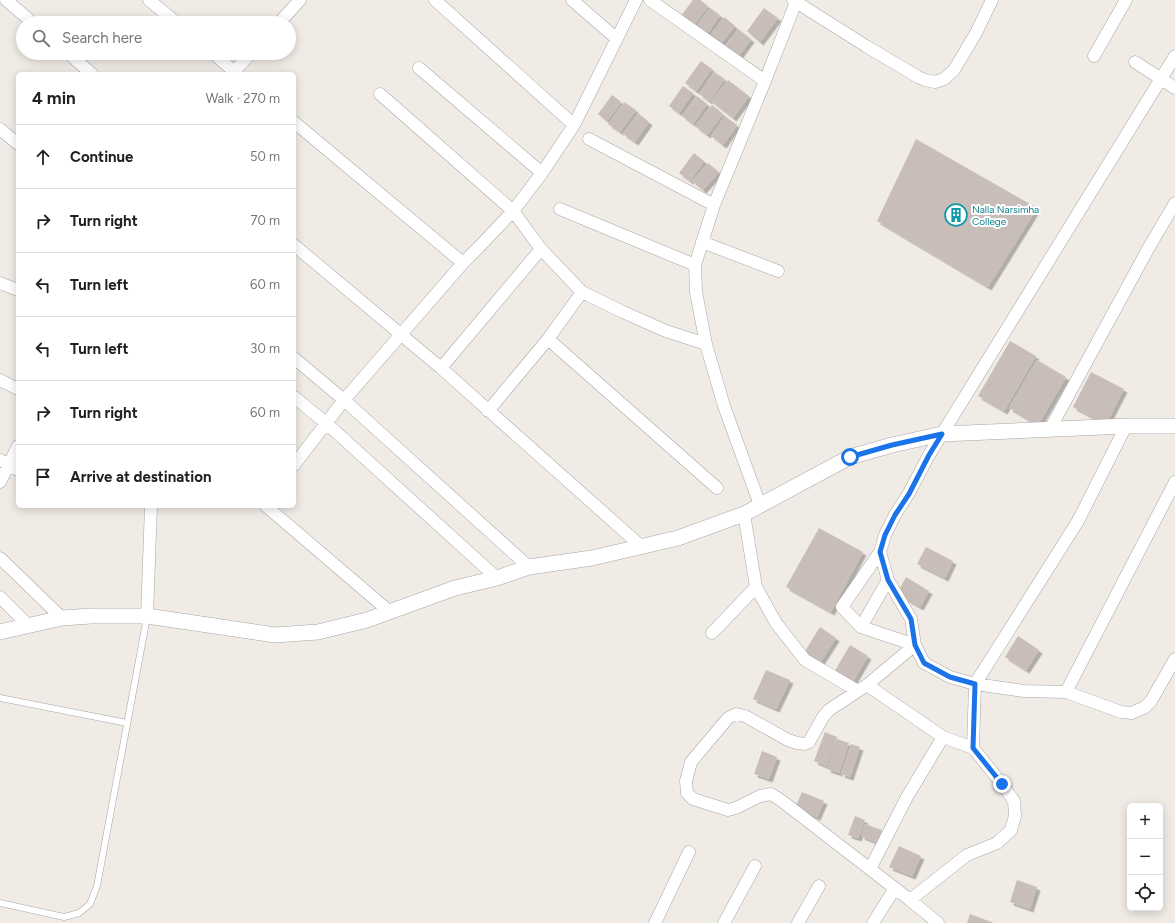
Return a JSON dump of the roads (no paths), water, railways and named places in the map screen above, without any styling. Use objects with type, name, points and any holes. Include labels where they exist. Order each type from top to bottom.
[{"type":"street","points":[[6,0],[25,16]]},
{"type":"street","points":[[149,0],[168,16]]},
{"type":"street","points":[[435,0],[574,124]]},
{"type":"street","points":[[572,0],[617,38]]},
{"type":"street","points":[[625,0],[628,15]]},
{"type":"street","points":[[296,462],[344,400],[462,263],[479,248],[513,211],[542,173],[574,124],[636,0]]},
{"type":"street","points":[[650,0],[765,81]]},
{"type":"street","points":[[760,505],[724,406],[706,344],[696,292],[695,265],[714,205],[765,81],[794,1],[918,77],[935,82],[944,79],[954,70],[976,33],[992,0]]},
{"type":"street","points":[[1094,56],[1126,0]]},
{"type":"street","points":[[284,16],[294,2]]},
{"type":"street","points":[[915,645],[861,627],[842,607],[880,552],[885,535],[895,515],[909,494],[929,455],[1175,56]]},
{"type":"street","points":[[76,60],[90,72]]},
{"type":"street","points":[[220,60],[233,72]]},
{"type":"street","points":[[235,72],[245,60]]},
{"type":"street","points":[[1135,62],[1175,88]]},
{"type":"street","points":[[419,68],[542,173]]},
{"type":"street","points":[[380,94],[513,211],[541,249],[582,292],[666,332],[706,344]]},
{"type":"street","points":[[296,124],[462,263]]},
{"type":"street","points":[[0,128],[16,142]]},
{"type":"street","points":[[589,139],[714,205]]},
{"type":"street","points":[[1050,429],[1148,249],[1175,203]]},
{"type":"street","points":[[560,209],[695,265]]},
{"type":"street","points":[[702,242],[778,271]]},
{"type":"street","points":[[296,247],[441,368],[488,412],[642,547]]},
{"type":"street","points":[[441,368],[541,249]]},
{"type":"street","points":[[0,283],[16,289]]},
{"type":"street","points":[[488,412],[548,339],[582,292]]},
{"type":"street","points":[[548,339],[717,488]]},
{"type":"street","points":[[296,360],[344,400],[529,567]]},
{"type":"street","points":[[0,380],[16,388]]},
{"type":"street","points":[[296,399],[326,423],[497,578]]},
{"type":"street","points":[[973,748],[975,684],[1078,521],[1126,426]]},
{"type":"street","points":[[0,632],[62,618],[91,616],[147,616],[275,635],[318,632],[367,620],[455,588],[497,578],[529,567],[592,558],[678,538],[744,514],[850,457],[892,445],[942,434],[1126,426],[1175,426]]},
{"type":"street","points":[[0,482],[16,450]]},
{"type":"street","points":[[1066,692],[1175,482]]},
{"type":"street","points":[[147,616],[151,508]]},
{"type":"street","points":[[268,508],[390,612]]},
{"type":"street","points":[[744,514],[756,587],[776,623],[802,658],[862,688],[943,737],[973,748],[1014,801],[1015,816],[1011,830],[997,843],[967,854],[910,900]]},
{"type":"street","points":[[880,552],[888,580],[911,619],[915,645],[924,663],[950,677],[975,684],[1024,691],[1066,692],[1121,712],[1132,713],[1144,707],[1151,701],[1175,659]]},
{"type":"street","points":[[0,558],[62,618]]},
{"type":"street","points":[[861,627],[888,580]]},
{"type":"street","points":[[712,633],[756,587]]},
{"type":"street","points":[[0,597],[28,625]]},
{"type":"street","points":[[915,645],[862,688],[829,710],[823,717],[809,742],[805,744],[788,740],[745,716],[736,714],[728,718],[691,762],[686,781],[687,793],[693,799],[728,810],[736,808],[760,796],[771,794],[895,888],[938,923]]},
{"type":"street","points":[[870,869],[907,797],[943,737]]},
{"type":"street","points":[[655,923],[689,852]]},
{"type":"street","points":[[724,923],[755,866]]},
{"type":"street","points":[[798,923],[819,886]]},
{"type":"street","points":[[873,923],[895,888]]},
{"type":"lane","points":[[0,903],[64,917],[79,913],[90,904],[97,886],[147,616]]},
{"type":"lane","points":[[0,698],[127,723]]},
{"type":"place","name":"Nalla Narsimha College","points":[[956,215]]}]
